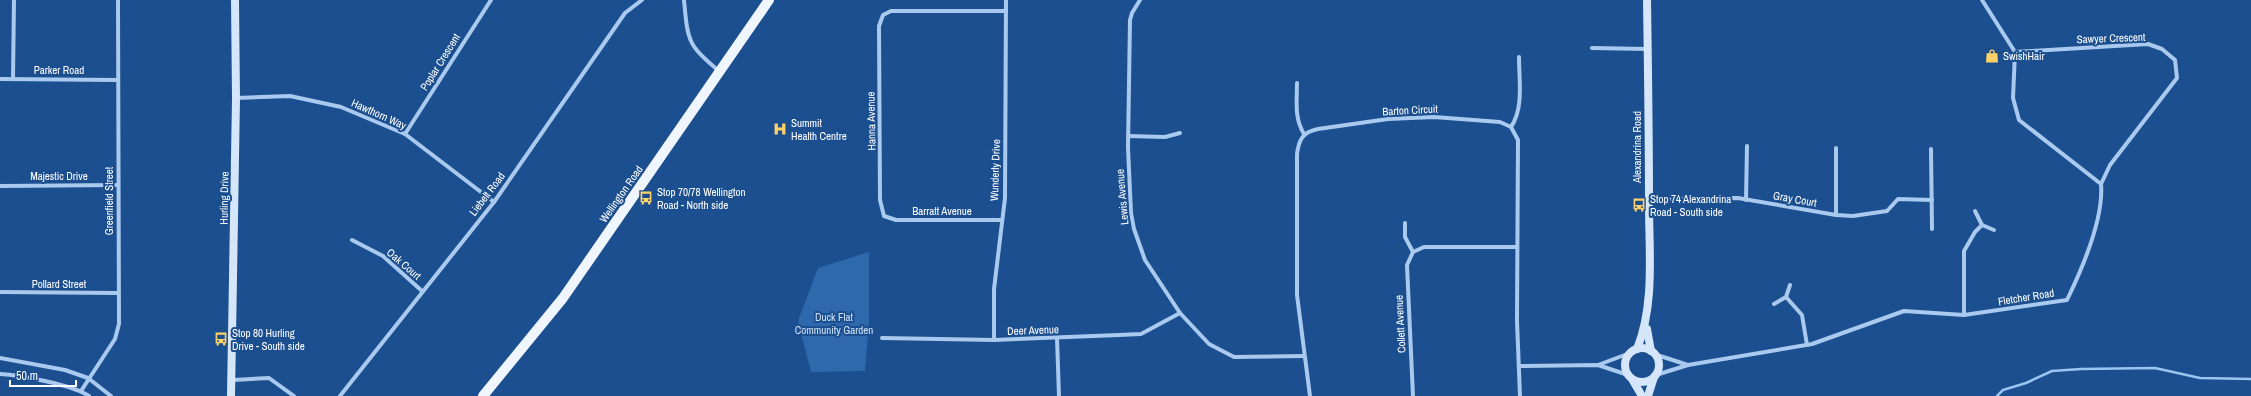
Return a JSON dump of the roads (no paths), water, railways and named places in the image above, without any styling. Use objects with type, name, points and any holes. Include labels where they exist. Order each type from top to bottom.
[{"type":"main road","name":"Hurling Drive","points":[[231,396],[236,98],[235,0]]},
{"type":"main road","name":"Wellington Road","points":[[484,396],[563,298],[769,0]]},
{"type":"main road","name":"Alexandrina Road","points":[[1633,351],[1642,336],[1646,318],[1649,271],[1647,0]]},
{"type":"main road","name":"Alexandrina Road","points":[[1646,318],[1652,352]]},
{"type":"main road","points":[[1642,396],[1630,377],[1625,364],[1633,351],[1652,352],[1658,362],[1648,396]]},
{"type":"main road","points":[[1630,377],[1646,382],[1655,376]]},
{"type":"street","points":[[13,79],[14,0]]},
{"type":"street","name":"Greenfield Street","points":[[82,391],[88,378],[114,339],[119,324],[117,80],[118,0]]},
{"type":"street","name":"Poplar Crescent","points":[[406,134],[491,0]]},
{"type":"street","name":"Liebelt Road","points":[[340,396],[494,202],[625,12],[642,0]]},
{"type":"street","points":[[684,0],[687,34],[690,40],[696,51],[720,72]]},
{"type":"street","name":"Wunderly Drive","points":[[994,340],[994,289],[1001,220],[1005,198],[1006,0]]},
{"type":"street","name":"Lewis Avenue","points":[[1140,0],[1132,13],[1130,20],[1128,136],[1130,213],[1145,260],[1180,313],[1209,344],[1234,357],[1304,356]]},
{"type":"street","points":[[1982,0],[2015,52],[2013,98],[2019,120],[2102,184]]},
{"type":"street","name":"Hanna Avenue","points":[[884,216],[880,200],[878,26],[883,15],[891,11],[1006,10]]},
{"type":"street","name":"Sawyer Crescent","points":[[2015,52],[2148,44],[2162,49],[2175,60],[2177,78],[2110,166],[2102,184]]},
{"type":"street","points":[[1592,48],[1648,49]]},
{"type":"street","points":[[1519,58],[1519,110],[1511,127],[1518,140],[1517,247],[1520,396]]},
{"type":"street","name":"Parker Road","points":[[0,79],[117,80]]},
{"type":"street","points":[[1297,83],[1298,125],[1304,134],[1298,145],[1297,154],[1296,275],[1304,356],[1310,396]]},
{"type":"street","name":"Hawthorn Way","points":[[236,98],[290,96],[341,107],[406,134],[494,202]]},
{"type":"street","name":"Barton Circuit","points":[[1304,134],[1318,129],[1388,119],[1434,117],[1500,122],[1511,127]]},
{"type":"street","points":[[1128,136],[1165,136],[1180,133]]},
{"type":"street","points":[[1746,200],[1747,146]]},
{"type":"street","points":[[1836,148],[1836,215]]},
{"type":"street","points":[[1931,149],[1932,229]]},
{"type":"street","name":"Fletcher Road","points":[[1655,376],[1688,365],[1807,345],[1904,311],[1964,315],[2067,300],[2082,269],[2103,200],[2102,184]]},
{"type":"street","name":"Majestic Drive","points":[[0,186],[118,185]]},
{"type":"street","name":"Gray Court","points":[[1649,199],[1746,200],[1836,215],[1853,216],[1887,211],[1898,199],[1932,200]]},
{"type":"street","points":[[1975,211],[1982,225],[1994,230]]},
{"type":"street","name":"Barratt Avenue","points":[[884,216],[896,220],[1001,220]]},
{"type":"street","points":[[1405,223],[1405,237],[1412,252],[1424,247],[1517,247]]},
{"type":"street","points":[[1964,315],[1964,251],[1975,232],[1982,225]]},
{"type":"street","name":"Oak Court","points":[[352,240],[384,256],[422,291]]},
{"type":"street","name":"Collett Avenue","points":[[1412,252],[1407,265],[1412,396]]},
{"type":"street","points":[[1774,304],[1786,297],[1790,285]]},
{"type":"street","name":"Pollard Street","points":[[0,292],[118,293]]},
{"type":"street","points":[[1786,297],[1802,315],[1807,345]]},
{"type":"street","name":"Deer Avenue","points":[[882,338],[994,340],[1141,334],[1180,313]]},
{"type":"street","points":[[1058,338],[1059,396]]},
{"type":"street","points":[[1520,366],[1598,365],[1633,351]]},
{"type":"street","name":"Fletcher Road","points":[[1652,352],[1688,365]]},
{"type":"street","points":[[0,358],[64,370],[88,378],[111,396]]},
{"type":"street","points":[[1598,365],[1630,377]]},
{"type":"street","points":[[0,374],[82,391],[88,396]]},
{"type":"street","points":[[232,380],[269,378],[294,396]]},
{"type":"waterway","points":[[1997,396],[2003,390],[2026,383],[2052,371],[2081,369],[2155,368],[2200,378],[2251,379]]},
{"type":"place","name":"SwishHair","points":[[1992,56]]},
{"type":"place","name":"Summit Health Centre","points":[[780,129]]},
{"type":"place","name":"Stop 70/78 Wellington Road - North side","points":[[646,198]]},
{"type":"place","name":"Stop 74 Alexandrina Road - South side","points":[[1639,205]]},
{"type":"place","name":"Stop 80 Hurling Drive - South side","points":[[221,339]]},
{"type":"park label","name":"Duck Flat Community Garden","points":[[834,323]]}]
